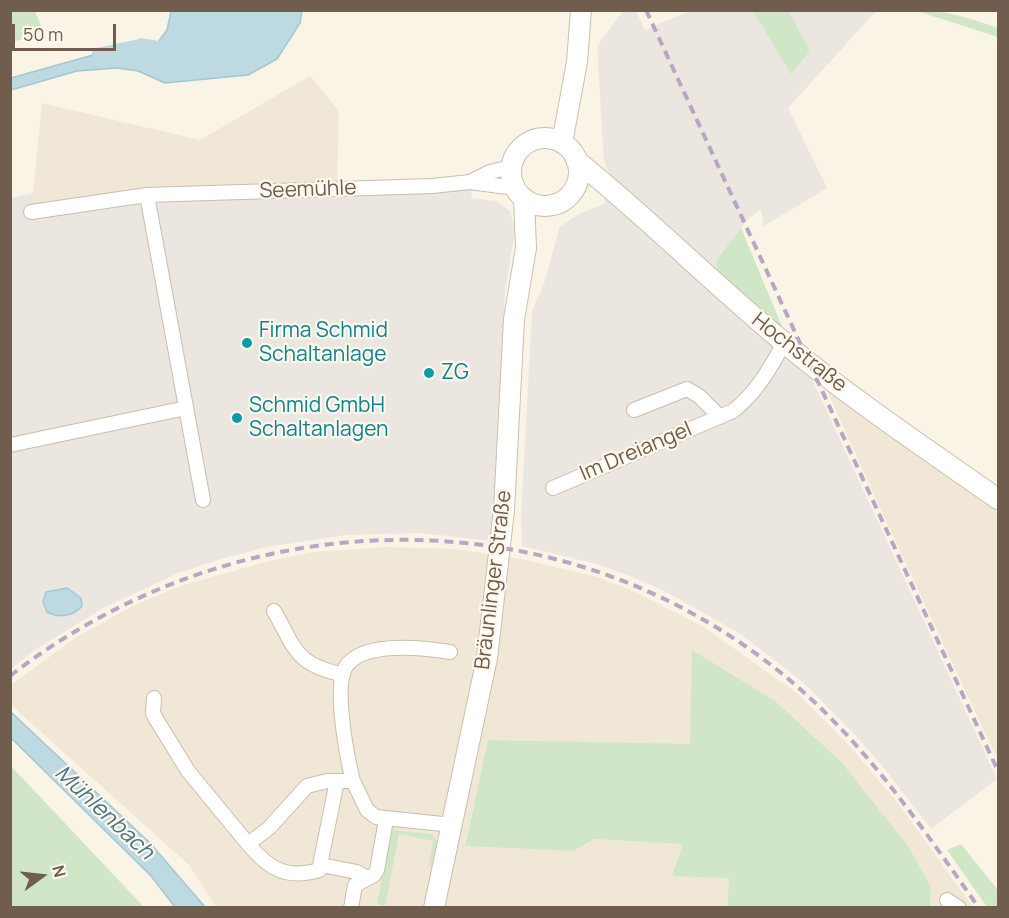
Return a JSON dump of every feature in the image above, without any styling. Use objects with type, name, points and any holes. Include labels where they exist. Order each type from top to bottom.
[{"type":"main road","points":[[562,143],[582,10]]},
{"type":"main road","points":[[541,139],[562,143],[576,160],[578,177],[571,193],[561,202],[548,206],[535,204],[519,193],[512,167],[522,148],[541,139],[555,119],[573,77]]},
{"type":"main road","name":"Hochstraße","points":[[576,160],[634,207],[784,343],[901,431],[999,499]]},
{"type":"main road","points":[[571,193],[612,190]]},
{"type":"main road","name":"Bräunlinger Straße","points":[[519,193],[526,248]]},
{"type":"main road","name":"Bräunlinger Straße","points":[[434,908],[487,658],[504,510],[514,312],[526,248],[548,206]]},
{"type":"street","name":"Seemühle","points":[[470,182],[490,172],[512,167]]},
{"type":"street","name":"Seemühle","points":[[31,212],[147,195],[432,186],[470,182],[519,193]]},
{"type":"street","points":[[147,195],[204,500]]},
{"type":"street","name":"Im Dreiangel","points":[[553,488],[636,450],[720,417],[750,397],[763,381],[784,343]]},
{"type":"street","name":"Im Dreiangel","points":[[634,410],[687,389],[699,396],[720,417]]},
{"type":"street","points":[[10,445],[186,408]]},
{"type":"street","points":[[274,611],[303,661],[317,669],[343,675]]},
{"type":"street","points":[[450,652],[407,647],[385,649],[355,659],[346,666],[343,675],[344,743],[353,781],[368,810],[376,817],[386,820],[452,825]]},
{"type":"street","points":[[154,698],[153,713],[188,771],[265,864],[282,872],[319,870],[337,781]]},
{"type":"street","points":[[248,844],[269,828],[307,786],[353,781]]},
{"type":"street","points":[[351,908],[355,885],[374,875],[377,870],[386,820]]},
{"type":"street","points":[[321,865],[357,872],[366,878]]},
{"type":"street","points":[[947,900],[959,908]]},
{"type":"shaded area","points":[[623,11],[636,11],[645,30],[690,11],[753,11],[791,73],[810,51],[789,11],[876,11],[788,108],[827,188],[764,226],[761,209],[748,219],[717,259],[717,272],[784,331],[811,377],[997,779],[931,829],[881,764],[855,735],[805,684],[741,634],[668,593],[635,578],[597,564],[522,546],[521,517],[532,311],[544,284],[560,226],[581,213],[604,204],[609,173],[604,161],[597,46]]},
{"type":"shaded area","points":[[310,76],[339,111],[337,189],[31,212],[42,103],[200,140]]},
{"type":"shaded area","points":[[470,182],[472,198],[496,201],[510,211],[515,231],[505,291],[497,485],[491,541],[421,533],[346,535],[267,547],[224,558],[176,574],[105,607],[33,651],[11,669],[11,198],[34,193],[31,211],[147,195]]},
{"type":"shaded area","points":[[817,368],[998,499],[998,761],[879,506]]},
{"type":"shaded area","points":[[386,547],[454,549],[516,558],[594,576],[631,590],[704,627],[798,694],[846,742],[894,798],[973,907],[930,907],[931,887],[693,650],[690,745],[488,740],[465,845],[574,851],[594,839],[684,844],[729,878],[727,907],[216,907],[189,865],[11,705],[11,685],[75,638],[133,606],[180,586],[269,561],[313,552]]},
{"type":"green space","points":[[11,10],[35,11],[43,31],[11,43]]},
{"type":"green space","points":[[753,11],[789,11],[810,51],[791,74]]},
{"type":"green space","points":[[917,11],[948,13],[978,21],[998,28],[998,37]]},
{"type":"green space","points":[[741,228],[784,331],[717,272],[717,259]]},
{"type":"green space","points":[[692,650],[775,701],[841,762],[908,846],[931,887],[930,907],[727,907],[729,878],[672,876],[683,844],[594,839],[574,851],[465,846],[488,740],[690,744]]},
{"type":"green space","points":[[11,766],[144,907],[11,907]]},
{"type":"green space","points":[[391,830],[432,834],[439,844],[433,866],[429,865],[433,841],[399,834],[385,906],[377,904]]},
{"type":"green space","points":[[961,844],[998,890],[998,907],[987,907],[947,850]]},
{"type":"water","points":[[171,11],[302,11],[300,23],[277,59],[248,75],[165,83],[138,71],[117,68],[77,71],[11,90],[11,78],[118,48],[120,56],[143,51],[140,39],[158,42],[167,30]]},
{"type":"water","points":[[67,588],[81,598],[82,606],[65,615],[47,612],[43,602],[46,592]]},
{"type":"water","name":"Mühlenbach","points":[[11,712],[150,843],[205,907],[175,907],[151,876],[11,738]]},
{"type":"waterway","points":[[99,55],[142,46],[160,49]]},
{"type":"railway","points":[[646,10],[998,771]]},
{"type":"railway","points":[[10,676],[97,619],[191,577],[289,550],[389,540],[490,546],[588,569],[683,608],[771,665],[802,691],[831,718],[884,778],[979,908]]},
{"type":"place","name":"Firma Schmid Schaltanlage","points":[[247,343]]},
{"type":"place","name":"ZG","points":[[429,373]]},
{"type":"place","name":"Schmid GmbH Schaltanlagen","points":[[237,418]]}]
